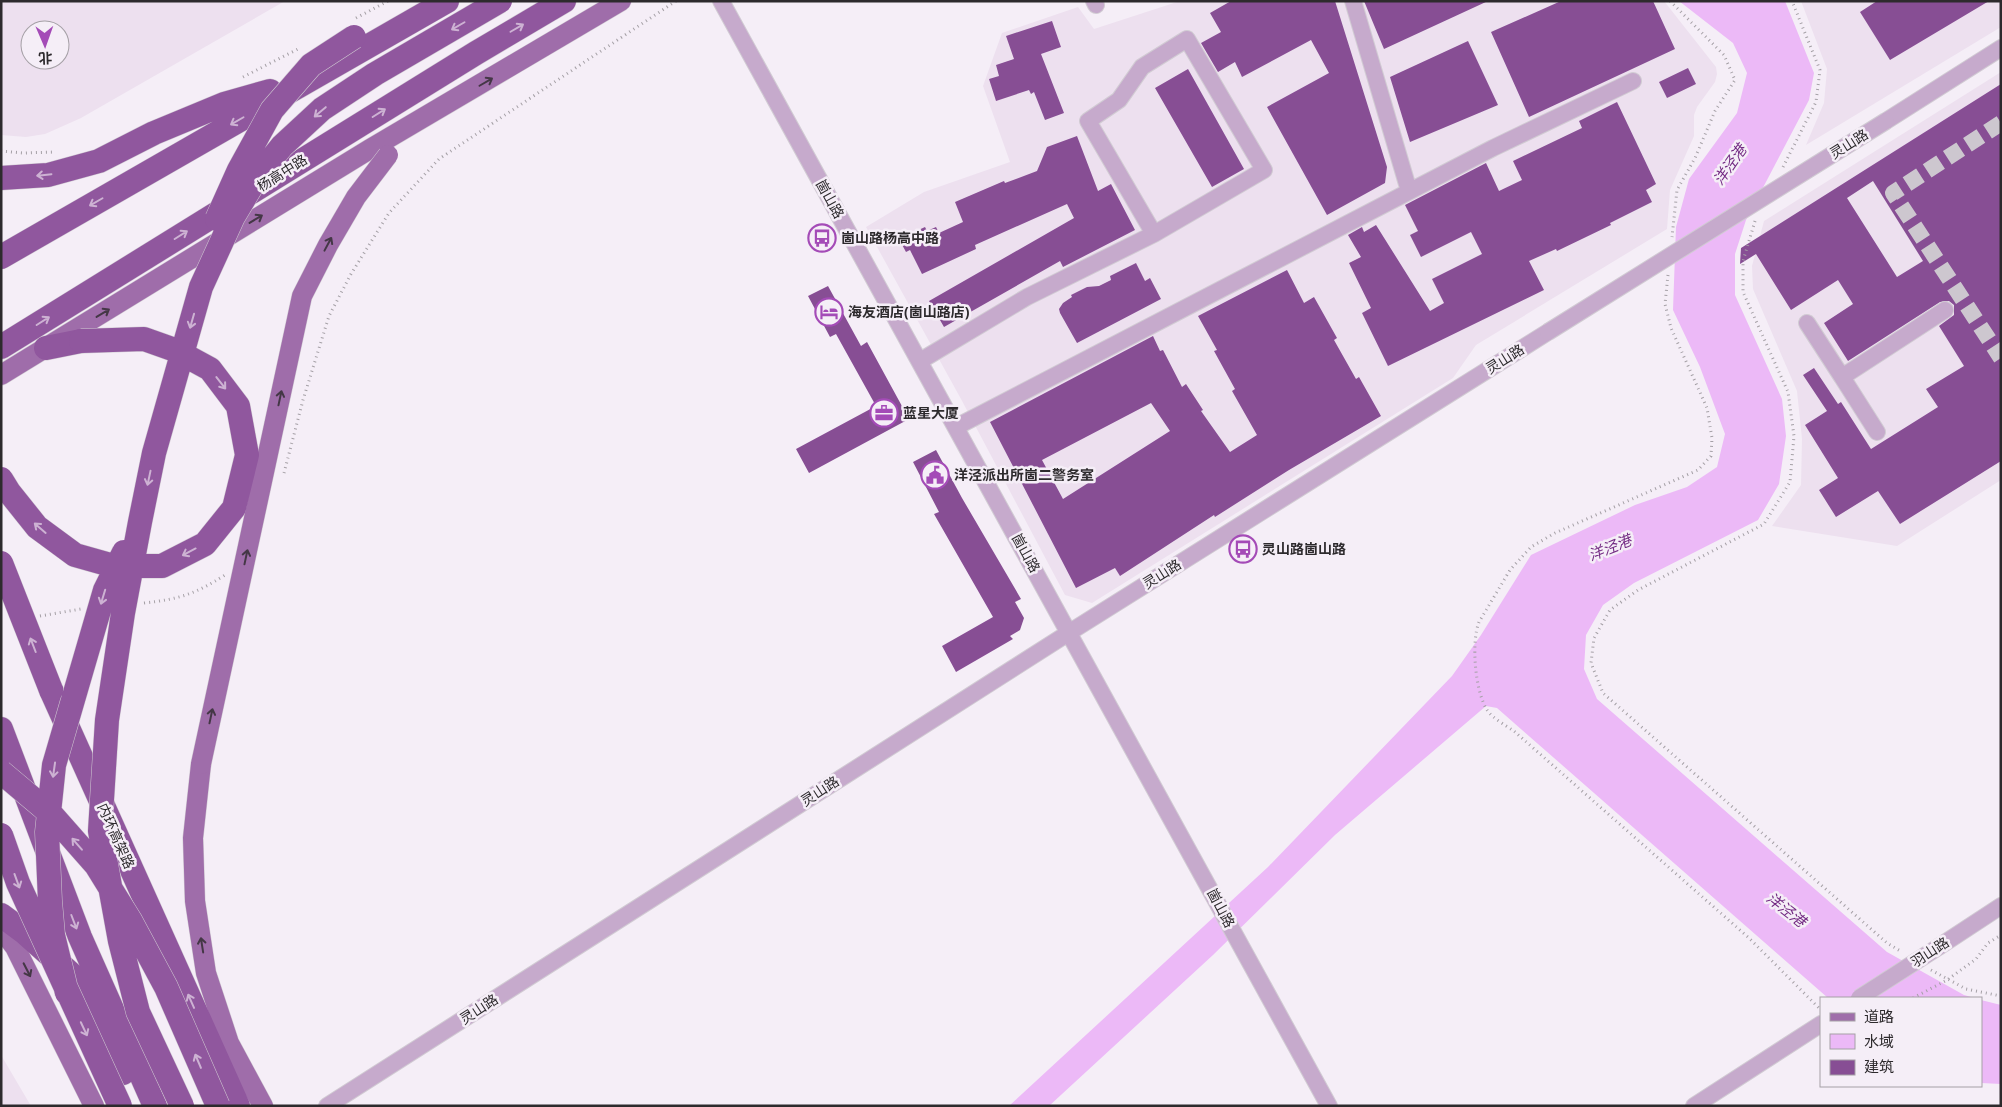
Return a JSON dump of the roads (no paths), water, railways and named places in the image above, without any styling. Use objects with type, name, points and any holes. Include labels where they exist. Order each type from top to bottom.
[{"type":"highway","points":[[182,1106],[138,1012],[120,941],[100,831],[107,720],[123,613],[154,453],[201,287],[211,232],[239,170],[272,110],[311,65],[354,37],[417,1]]},
{"type":"highway","points":[[1,257],[447,1]]},
{"type":"highway","points":[[201,287],[233,217],[257,176],[282,146],[322,109],[375,74],[500,1]]},
{"type":"highway","name":"杨高中路","points":[[1,346],[476,53],[564,1]]},
{"type":"highway","points":[[1,178],[48,175],[99,161],[154,133],[224,104],[305,81]]},
{"type":"highway","points":[[1,479],[37,527],[75,555],[114,566],[162,566],[205,544],[234,508],[247,455],[238,406],[210,369],[175,350],[144,339],[81,340],[46,348]]},
{"type":"highway","points":[[67,993],[53,934],[50,901],[48,832],[54,765],[105,590],[140,522]]},
{"type":"highway","name":"内环高架路","points":[[1,563],[51,690],[220,1044],[238,1106]]},
{"type":"highway","points":[[1,729],[80,937],[155,1106]]},
{"type":"highway","points":[[1,772],[51,814],[96,865],[130,920],[166,987],[218,1106]]},
{"type":"highway","points":[[1,835],[18,883],[120,1106]]},
{"type":"highway","points":[[1,915],[24,932],[71,974],[94,1014],[138,1106]]},
{"type":"highway","points":[[220,1044],[251,1106]]},
{"type":"main road","points":[[1,375],[370,149],[621,1]]},
{"type":"main road","points":[[263,1106],[220,1044],[206,973],[194,901],[194,838],[201,764],[302,296],[328,244],[356,197],[388,155],[453,101]]},
{"type":"main road","points":[[1,928],[15,947],[94,1106]]},
{"type":"street","name":"崮山路","points":[[721,1],[1070,632],[1329,1106]]},
{"type":"street","points":[[1353,1],[1410,191]]},
{"type":"street","points":[[920,361],[1027,297],[1154,234],[1264,170],[1187,39],[1142,67],[1119,100],[1088,121],[1154,234]]},
{"type":"street","name":"灵山路","points":[[327,1106],[1070,632],[2001,48]]},
{"type":"street","points":[[956,426],[1493,148],[1633,81]]},
{"type":"street","points":[[1842,377],[1945,310]]},
{"type":"street","points":[[1807,323],[1878,432]]},
{"type":"street","name":"羽山路","points":[[1861,997],[2001,906]]},
{"type":"street","points":[[1694,1106],[1820,1025]]},
{"type":"water","name":"洋泾港","points":[[1679,1],[1785,1],[1814,73],[1809,100],[1746,220],[1735,254],[1735,295],[1782,399],[1786,436],[1779,484],[1758,520],[1634,583],[1603,605],[1586,635],[1584,669],[1597,699],[1887,952],[1964,995],[1971,997],[1827,997],[1497,708],[1486,706],[1335,835],[1213,955],[1049,1106],[1009,1106],[1268,867],[1452,676],[1481,635],[1531,555],[1635,505],[1687,487],[1717,467],[1725,434],[1700,367],[1673,310],[1676,227],[1689,179],[1737,113],[1747,73],[1733,43]]},
{"type":"water","points":[[1982,1000],[2001,1005],[2001,1084],[1982,1083]]},
{"type":"tunnel","points":[[2001,123],[1893,193],[2001,358]]},
{"type":"place","name":"崮山路杨高中路","points":[[822,238]]},
{"type":"place","name":"海友酒店(崮山路店)","points":[[829,312]]},
{"type":"place","name":"蓝星大厦","points":[[884,413]]},
{"type":"place","name":"洋泾派出所崮二警务室","points":[[935,475]]},
{"type":"place","name":"灵山路崮山路","points":[[1243,549]]}]
